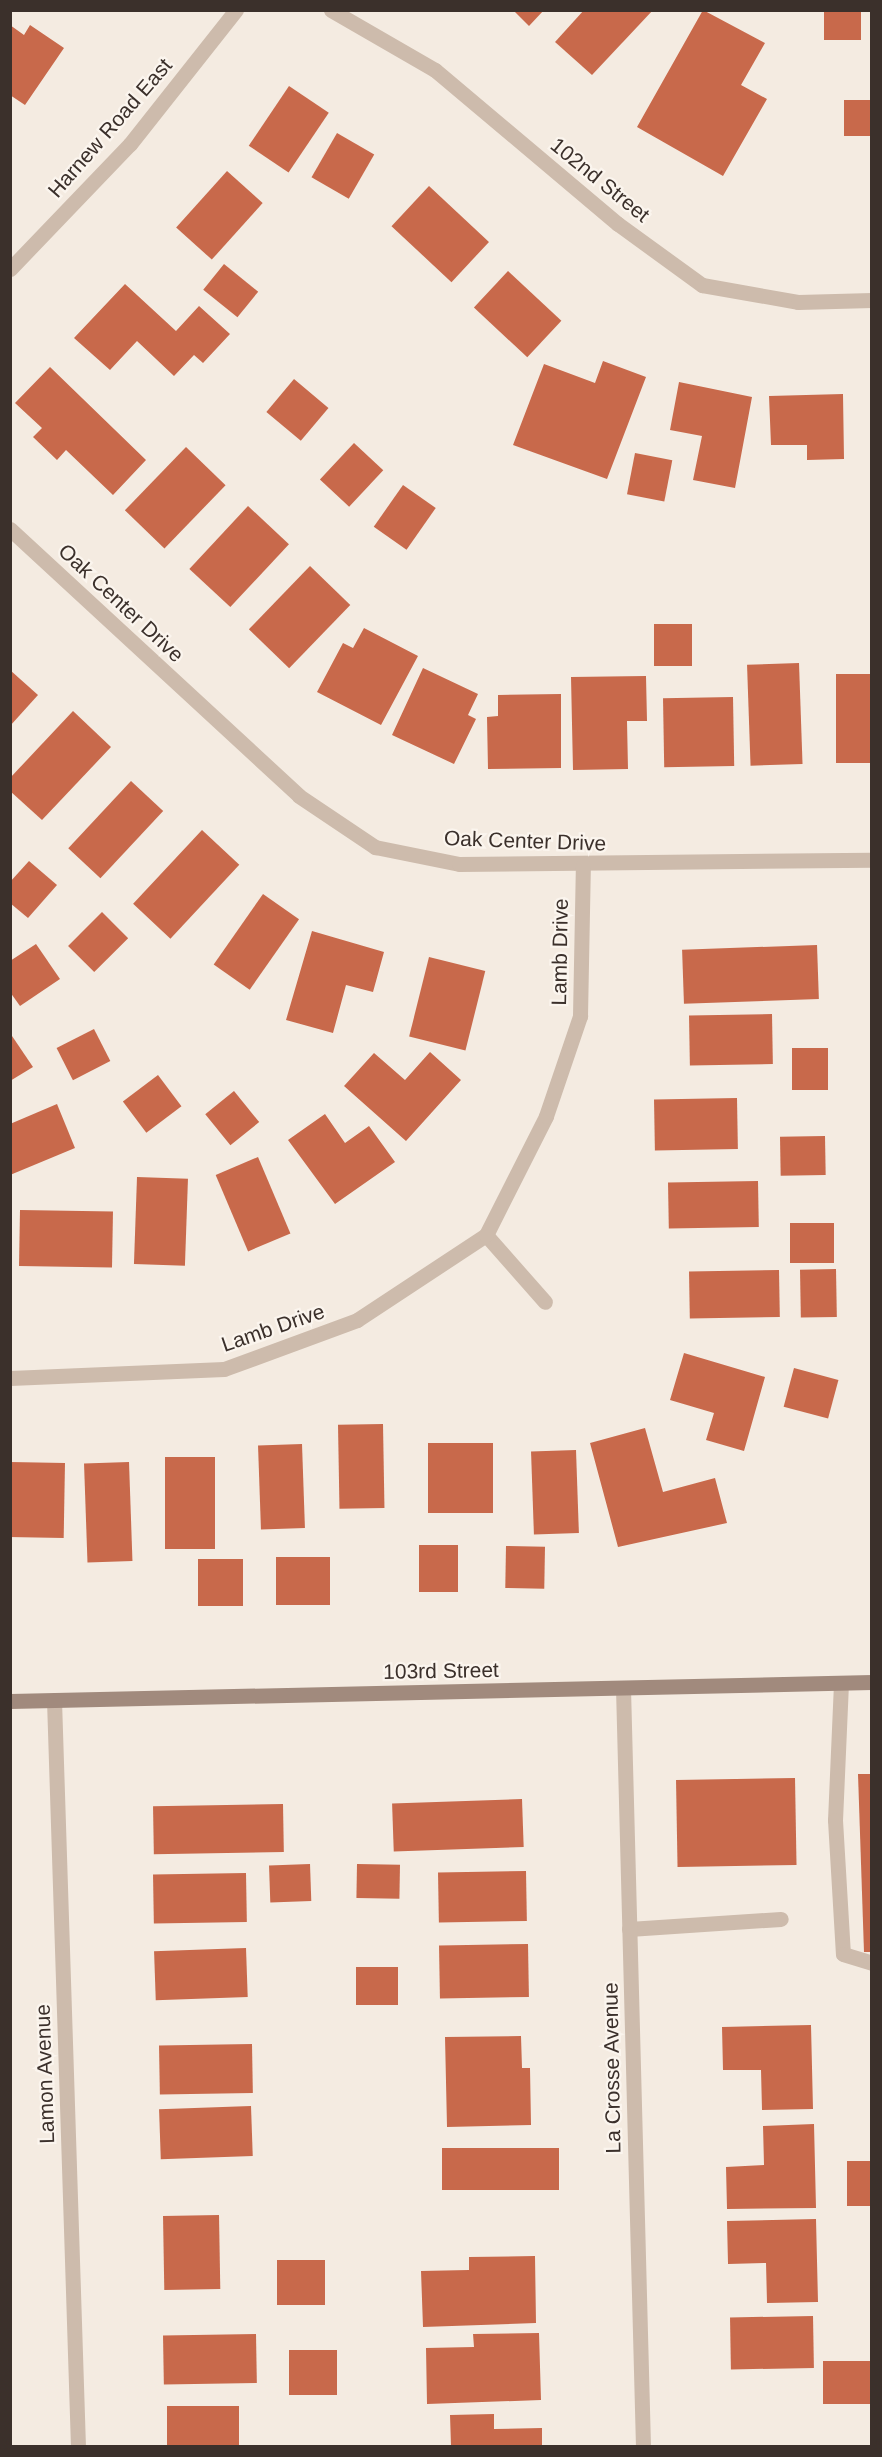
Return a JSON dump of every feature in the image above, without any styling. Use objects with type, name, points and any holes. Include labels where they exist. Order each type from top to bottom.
[{"type":"main road","name":"103rd Street","points":[[10,1701],[872,1682]]},
{"type":"street","name":"Harnew Road East","points":[[10,269],[130,144],[236,10]]},
{"type":"street","name":"102nd Street","points":[[331,10],[435,70],[618,224],[702,285],[798,302],[872,300]]},
{"type":"street","name":"Oak Center Drive","points":[[10,529],[300,796],[375,847],[459,864],[583,866],[872,860]]},
{"type":"street","name":"Lamb Drive","points":[[10,1378],[224,1369],[357,1320],[486,1235],[546,1116],[580,1016],[583,866]]},
{"type":"street","points":[[486,1235],[545,1302]]},
{"type":"street","points":[[841,1683],[835,1820],[843,1954],[872,1963]]},
{"type":"street","name":"La Crosse Avenue","points":[[623,1688],[643,2446]]},
{"type":"street","name":"Lamon Avenue","points":[[54,1700],[78,2446]]},
{"type":"street","points":[[630,1929],[781,1919]]},
{"type":"building","points":[[513,10],[544,10],[529,26]]},
{"type":"building","points":[[584,10],[653,10],[592,75],[555,42]]},
{"type":"building","points":[[703,10],[765,43],[741,85],[767,99],[723,176],[637,127]]},
{"type":"building","points":[[824,10],[861,10],[861,40],[824,40]]},
{"type":"building","points":[[10,25],[24,35],[30,25],[64,48],[25,105],[10,95]]},
{"type":"building","points":[[289,86],[329,113],[289,173],[249,146]]},
{"type":"building","points":[[844,100],[872,100],[872,136],[844,136]]},
{"type":"building","points":[[337,133],[374,154],[349,199],[312,177]]},
{"type":"building","points":[[227,171],[263,203],[212,260],[176,227]]},
{"type":"building","points":[[429,186],[489,242],[451,282],[391,226]]},
{"type":"building","points":[[224,264],[258,292],[237,317],[203,290]]},
{"type":"building","points":[[508,271],[561,321],[527,357],[474,308]]},
{"type":"building","points":[[125,284],[176,331],[199,306],[230,334],[203,363],[194,355],[174,376],[137,341],[110,370],[74,338]]},
{"type":"building","points":[[603,361],[646,377],[607,479],[513,445],[544,364],[595,383]]},
{"type":"building","points":[[50,367],[146,460],[113,495],[66,450],[57,460],[33,437],[42,428],[15,403]]},
{"type":"building","points":[[294,379],[328,408],[301,441],[266,412]]},
{"type":"building","points":[[679,382],[752,397],[735,488],[693,480],[702,436],[670,430]]},
{"type":"building","points":[[843,394],[844,459],[807,460],[807,445],[771,445],[769,396]]},
{"type":"building","points":[[354,443],[383,470],[349,507],[320,480]]},
{"type":"building","points":[[186,447],[226,485],[164,549],[125,510]]},
{"type":"building","points":[[635,453],[672,460],[664,501],[627,494]]},
{"type":"building","points":[[403,485],[436,508],[407,550],[374,527]]},
{"type":"building","points":[[248,506],[289,544],[230,607],[189,569]]},
{"type":"building","points":[[310,566],[350,605],[289,668],[249,629]]},
{"type":"building","points":[[654,624],[692,624],[692,666],[654,666]]},
{"type":"building","points":[[364,628],[418,656],[381,725],[317,692],[343,643],[353,648]]},
{"type":"building","points":[[799,663],[803,764],[751,766],[747,665]]},
{"type":"building","points":[[423,668],[478,694],[468,715],[476,719],[454,764],[392,735]]},
{"type":"building","points":[[10,670],[38,695],[10,726]]},
{"type":"building","points":[[836,674],[872,674],[872,763],[836,763]]},
{"type":"building","points":[[646,676],[647,721],[627,721],[628,769],[573,770],[571,677]]},
{"type":"building","points":[[561,694],[561,768],[488,769],[487,717],[498,716],[498,695]]},
{"type":"building","points":[[733,697],[734,766],[664,767],[663,698]]},
{"type":"building","points":[[73,711],[111,747],[42,820],[10,791],[10,778]]},
{"type":"building","points":[[131,781],[163,811],[100,878],[68,848]]},
{"type":"building","points":[[202,830],[239,865],[170,939],[133,904]]},
{"type":"building","points":[[29,861],[57,885],[28,918],[10,903],[10,882]]},
{"type":"building","points":[[263,894],[299,919],[250,990],[214,964]]},
{"type":"building","points":[[102,912],[128,938],[94,972],[68,946]]},
{"type":"building","points":[[312,931],[384,952],[373,992],[346,985],[333,1033],[286,1020]]},
{"type":"building","points":[[36,944],[60,979],[20,1006],[10,992],[10,961]]},
{"type":"building","points":[[817,945],[819,999],[684,1004],[682,950]]},
{"type":"building","points":[[429,957],[485,971],[465,1051],[409,1037]]},
{"type":"building","points":[[772,1014],[773,1064],[690,1065],[689,1015]]},
{"type":"building","points":[[94,1029],[110,1061],[73,1080],[57,1048]]},
{"type":"building","points":[[10,1033],[33,1067],[10,1081]]},
{"type":"building","points":[[792,1048],[828,1048],[828,1090],[792,1090]]},
{"type":"building","points":[[430,1052],[461,1080],[406,1141],[344,1086],[374,1053],[405,1080]]},
{"type":"building","points":[[158,1075],[181,1106],[146,1133],[123,1101]]},
{"type":"building","points":[[234,1091],[259,1122],[230,1145],[205,1114]]},
{"type":"building","points":[[737,1098],[738,1149],[655,1150],[654,1099]]},
{"type":"building","points":[[57,1104],[75,1148],[10,1175],[10,1124]]},
{"type":"building","points":[[325,1114],[345,1143],[369,1126],[395,1162],[335,1204],[288,1140]]},
{"type":"building","points":[[825,1136],[826,1175],[781,1176],[780,1137]]},
{"type":"building","points":[[258,1157],[290,1233],[248,1251],[216,1175]]},
{"type":"building","points":[[137,1177],[188,1179],[185,1266],[134,1264]]},
{"type":"building","points":[[758,1181],[759,1227],[669,1229],[668,1183]]},
{"type":"building","points":[[20,1210],[113,1212],[112,1268],[19,1266]]},
{"type":"building","points":[[790,1223],[834,1223],[834,1263],[790,1263]]},
{"type":"building","points":[[836,1269],[837,1317],[801,1318],[800,1270]]},
{"type":"building","points":[[779,1270],[780,1317],[690,1319],[689,1272]]},
{"type":"building","points":[[684,1353],[765,1377],[744,1451],[706,1440],[714,1413],[670,1400]]},
{"type":"building","points":[[794,1368],[838,1380],[828,1419],[784,1407]]},
{"type":"building","points":[[383,1424],[384,1508],[339,1509],[338,1425]]},
{"type":"building","points":[[645,1428],[663,1492],[715,1478],[727,1523],[618,1547],[590,1443]]},
{"type":"building","points":[[428,1443],[493,1443],[493,1513],[428,1513]]},
{"type":"building","points":[[302,1444],[305,1528],[261,1529],[258,1446]]},
{"type":"building","points":[[576,1450],[579,1533],[534,1535],[531,1452]]},
{"type":"building","points":[[165,1457],[215,1457],[215,1549],[165,1549]]},
{"type":"building","points":[[10,1462],[65,1463],[64,1538],[10,1537]]},
{"type":"building","points":[[129,1462],[132,1561],[87,1563],[84,1464]]},
{"type":"building","points":[[419,1545],[458,1545],[458,1592],[419,1592]]},
{"type":"building","points":[[506,1546],[545,1547],[544,1589],[505,1588]]},
{"type":"building","points":[[276,1557],[330,1557],[330,1605],[276,1605]]},
{"type":"building","points":[[198,1559],[243,1559],[243,1606],[198,1606]]},
{"type":"building","points":[[858,1774],[872,1774],[872,1952],[864,1952]]},
{"type":"building","points":[[795,1778],[797,1865],[678,1867],[676,1780]]},
{"type":"building","points":[[522,1799],[524,1847],[394,1852],[392,1804]]},
{"type":"building","points":[[283,1804],[284,1852],[154,1854],[153,1806]]},
{"type":"building","points":[[310,1864],[311,1901],[270,1902],[269,1865]]},
{"type":"building","points":[[357,1864],[400,1865],[399,1899],[356,1898]]},
{"type":"building","points":[[526,1871],[527,1921],[439,1923],[438,1873]]},
{"type":"building","points":[[246,1873],[247,1922],[154,1924],[153,1875]]},
{"type":"building","points":[[528,1944],[529,1997],[440,1999],[439,1946]]},
{"type":"building","points":[[246,1948],[248,1997],[156,2000],[154,1951]]},
{"type":"building","points":[[356,1967],[398,1967],[398,2005],[356,2005]]},
{"type":"building","points":[[811,2025],[813,2109],[762,2110],[761,2070],[723,2070],[722,2027]]},
{"type":"building","points":[[521,2036],[522,2068],[530,2068],[531,2125],[447,2127],[445,2037]]},
{"type":"building","points":[[252,2044],[253,2093],[160,2095],[159,2046]]},
{"type":"building","points":[[251,2106],[253,2156],[161,2159],[159,2109]]},
{"type":"building","points":[[814,2124],[816,2208],[727,2209],[726,2167],[764,2165],[763,2126]]},
{"type":"building","points":[[442,2148],[559,2148],[559,2190],[442,2190]]},
{"type":"building","points":[[847,2161],[872,2161],[872,2206],[847,2206]]},
{"type":"building","points":[[219,2215],[220,2289],[164,2290],[163,2216]]},
{"type":"building","points":[[816,2219],[818,2302],[767,2303],[766,2263],[728,2264],[727,2221]]},
{"type":"building","points":[[535,2256],[536,2323],[423,2327],[421,2271],[469,2270],[469,2257]]},
{"type":"building","points":[[277,2260],[325,2260],[325,2305],[277,2305]]},
{"type":"building","points":[[813,2316],[814,2368],[731,2369],[730,2317]]},
{"type":"building","points":[[539,2333],[541,2400],[427,2404],[426,2348],[474,2347],[473,2334]]},
{"type":"building","points":[[256,2334],[257,2383],[164,2385],[163,2336]]},
{"type":"building","points":[[289,2350],[337,2350],[337,2395],[289,2395]]},
{"type":"building","points":[[823,2361],[870,2361],[870,2404],[823,2404]]},
{"type":"building","points":[[167,2406],[239,2406],[239,2446],[167,2446]]},
{"type":"building","points":[[494,2414],[494,2429],[542,2428],[542,2446],[451,2446],[450,2415]]}]
